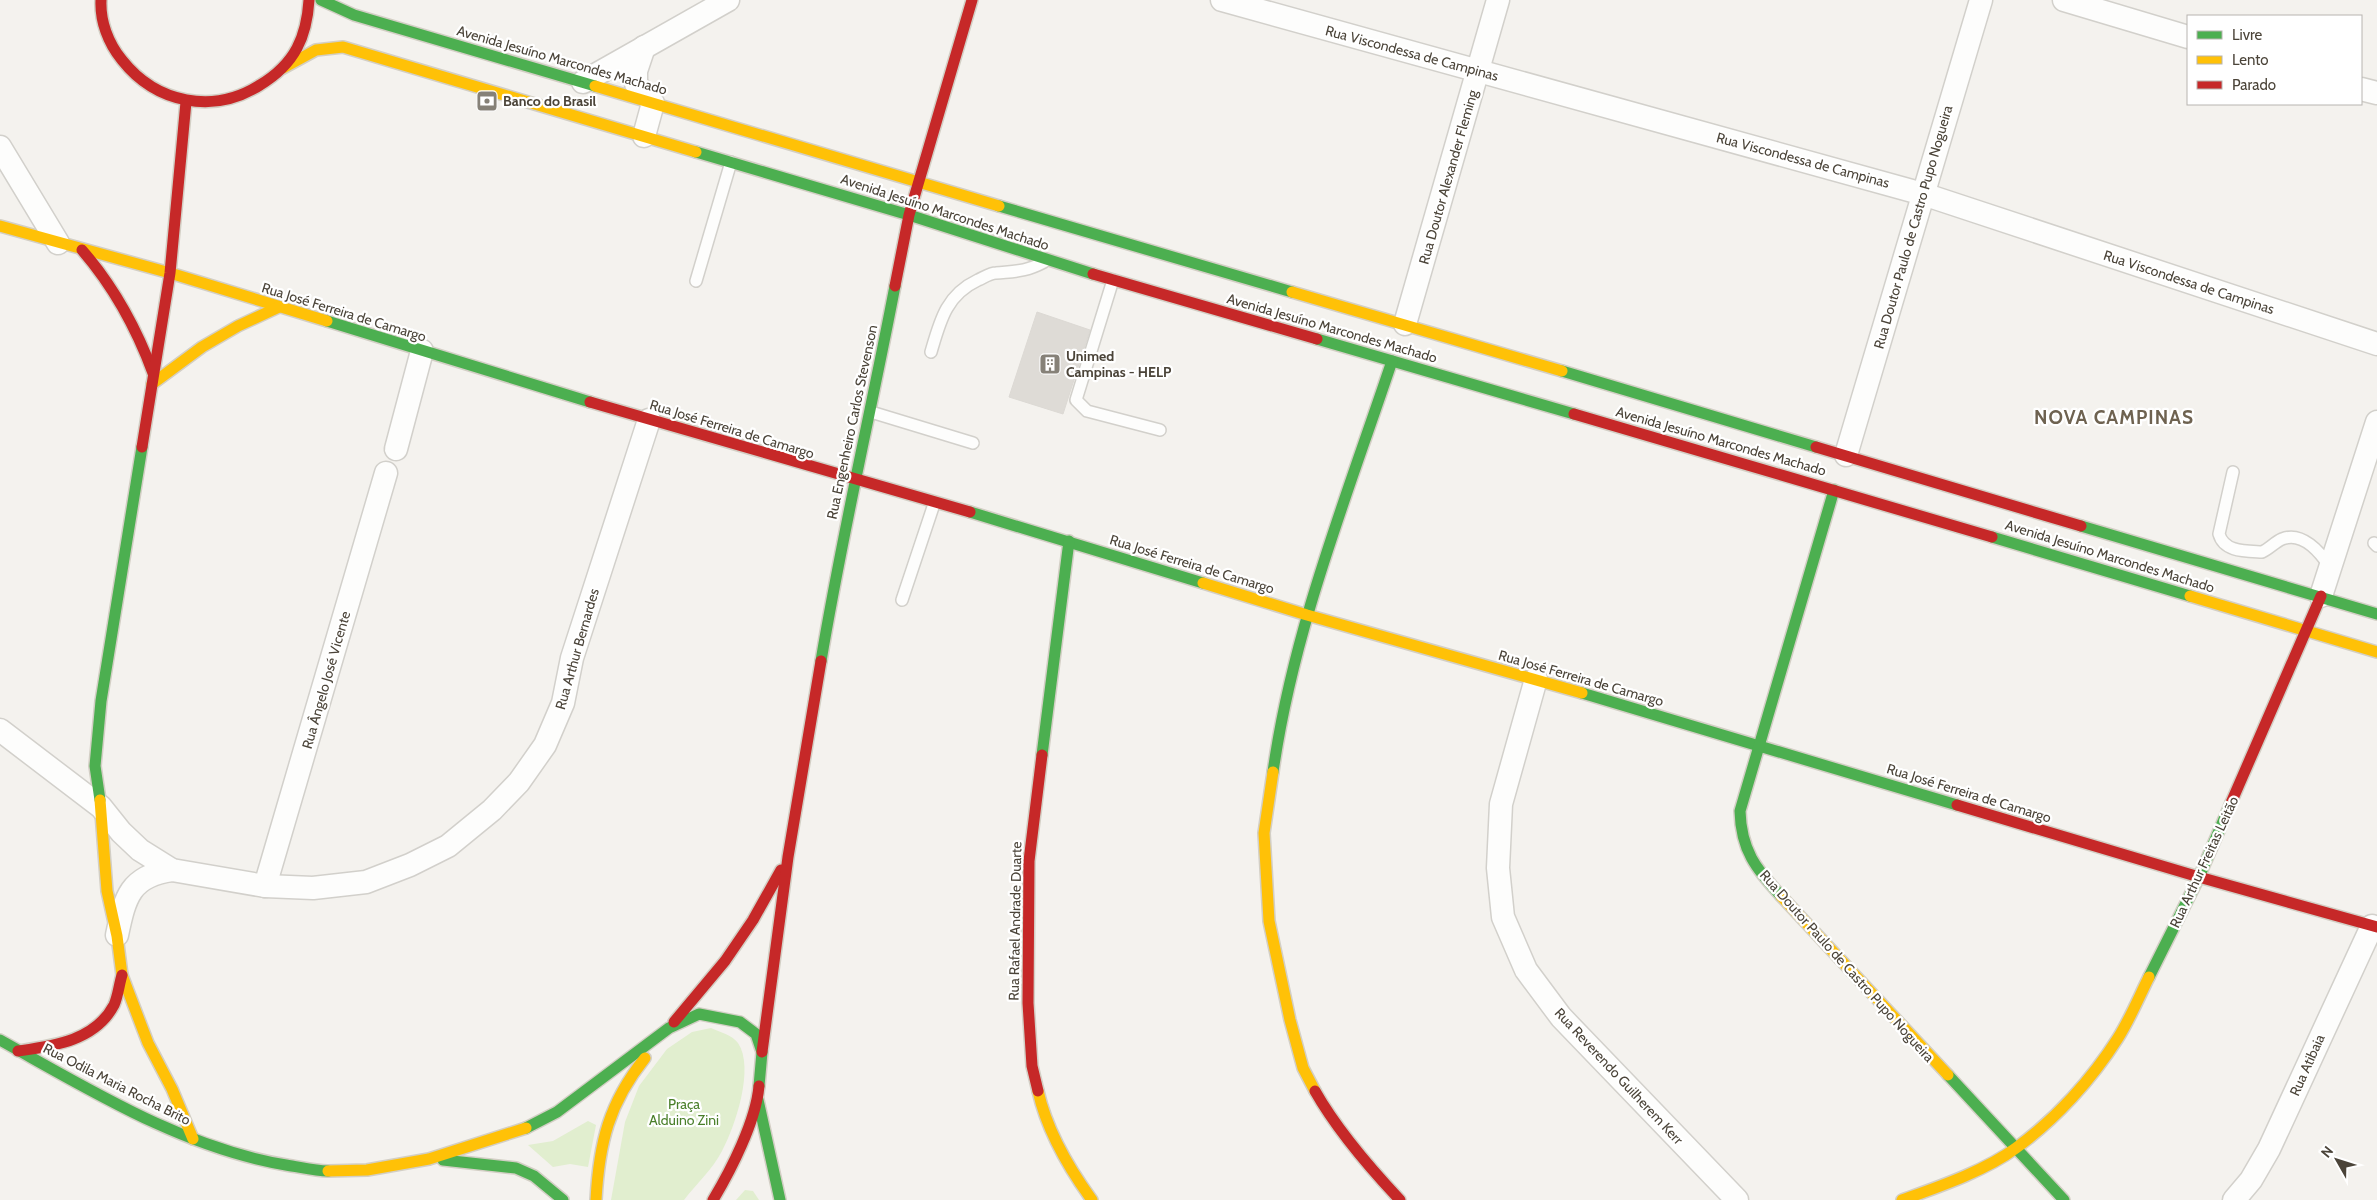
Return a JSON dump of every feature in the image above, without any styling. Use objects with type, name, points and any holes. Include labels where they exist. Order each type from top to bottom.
[{"type":"street","points":[[101,0],[100,6],[108,40],[127,69],[154,90],[186,102],[222,102],[256,90],[283,68],[298,46],[308,20],[309,0]]},
{"type":"street","name":"Avenida Jesuíno Marcondes Machado","points":[[322,0],[354,15],[653,103],[766,141],[919,181],[1056,230],[1185,267],[1405,324],[1561,376],[1846,454],[2120,540],[2321,596],[2377,614]]},
{"type":"street","points":[[583,82],[728,0]]},
{"type":"street","name":"Rua Engenheiro Carlos Stevenson","points":[[758,1100],[762,1052],[788,857],[834,583],[854,481],[871,412],[909,215],[972,0]]},
{"type":"street","name":"Rua Viscondessa de Campinas","points":[[1222,0],[1924,194],[2377,344]]},
{"type":"street","name":"Rua Doutor Alexander Fleming","points":[[1405,324],[1498,0]]},
{"type":"street","name":"Rua Doutor Paulo de Castro Pupo Nogueira","points":[[1846,454],[1981,0]]},
{"type":"street","points":[[2064,0],[2187,37]]},
{"type":"street","name":"Avenida Jesuíno Marcondes Machado","points":[[283,68],[316,50],[343,46],[731,162],[759,166],[909,215],[1049,256],[1114,280],[1177,294],[1392,361],[1554,403],[1656,433],[1834,490],[2113,568],[2306,632],[2377,652]]},
{"type":"street","points":[[644,47],[636,71],[636,84],[653,103],[644,136]]},
{"type":"street","points":[[2362,89],[2377,94]]},
{"type":"street","points":[[186,102],[170,273],[101,701],[96,766],[107,891],[117,936],[122,975],[148,1043],[193,1139]]},
{"type":"street","points":[[0,147],[58,243]]},
{"type":"street","name":"Rua José Ferreira de Camargo","points":[[0,226],[170,273],[649,420],[854,481],[1069,541],[1307,615],[1536,679],[2199,877],[2374,926]]},
{"type":"street","points":[[82,250],[118,296],[138,331],[153,379]]},
{"type":"street","points":[[153,379],[238,326],[278,307]]},
{"type":"street","points":[[396,449],[422,351]]},
{"type":"street","points":[[1392,361],[1307,615],[1279,728],[1264,833],[1269,921],[1290,1020],[1303,1068],[1326,1110],[1382,1181],[1400,1200]]},
{"type":"street","name":"Rua Arthur Bernardes","points":[[0,730],[101,807],[121,832],[140,850],[172,870],[265,886],[313,888],[366,882],[410,865],[448,846],[492,810],[519,782],[545,745],[563,703],[572,658],[649,420]]},
{"type":"street","name":"Rua Arthur Freitas Leitão","points":[[1902,1200],[1958,1179],[2015,1149],[2045,1123],[2098,1068],[2119,1036],[2199,877],[2306,632],[2321,596],[2377,422]]},
{"type":"street","name":"Rua Ângelo José Vicente","points":[[265,886],[386,474]]},
{"type":"street","name":"Rua Doutor Paulo de Castro Pupo Nogueira","points":[[1834,490],[1740,810],[1740,834],[1751,861],[1767,881],[2064,1200]]},
{"type":"street","name":"Rua Rafael Andrade Duarte","points":[[1069,541],[1029,861],[1028,1003],[1032,1066],[1043,1113],[1070,1168],[1092,1200]]},
{"type":"street","name":"Rua Reverendo Guilherem Kerr","points":[[1536,679],[1501,804],[1498,868],[1503,917],[1526,970],[1561,1017],[1737,1200]]},
{"type":"street","name":"Rua Engenheiro Carlos Stevenson","points":[[669,1028],[725,961],[753,920],[788,857]]},
{"type":"street","points":[[117,936],[127,898],[139,880],[153,872],[172,870]]},
{"type":"street","name":"Rua Atibaia","points":[[2234,1200],[2251,1180],[2269,1149],[2374,926]]},
{"type":"street","points":[[18,1051],[54,1046],[82,1038],[101,1023],[113,1007],[122,975]]},
{"type":"street","points":[[596,1200],[597,1176],[605,1135],[624,1087],[669,1028],[698,1014],[726,1018],[740,1022],[756,1034],[762,1052]]},
{"type":"street","name":"Rua Odila Maria Rocha Brito","points":[[0,1040],[104,1098],[193,1139],[262,1161],[321,1171],[367,1170],[429,1159],[521,1130],[557,1112],[669,1028]]},
{"type":"street","points":[[713,1200],[730,1172],[758,1100]]},
{"type":"street","points":[[758,1100],[780,1200]]},
{"type":"street","name":"Rua Odila Maria Rocha Brito","points":[[429,1159],[481,1162],[516,1168],[534,1176],[563,1200]]},
{"type":"lane","points":[[696,281],[731,162]]},
{"type":"lane","points":[[931,352],[943,312],[951,299],[966,285],[993,273],[1014,273],[1031,269],[1049,256]]},
{"type":"lane","points":[[1114,280],[1076,400],[1088,411],[1160,430]]},
{"type":"lane","points":[[871,412],[973,443]]},
{"type":"lane","points":[[2233,472],[2219,534],[2222,543],[2227,547],[2262,552],[2280,540],[2293,537],[2304,541],[2322,555],[2330,567]]},
{"type":"lane","points":[[902,600],[934,504]]},
{"type":"green space","name":"Praça Alduino Zini","points":[[711,1028],[729,1036],[738,1043],[743,1054],[744,1067],[744,1082],[737,1113],[718,1158],[684,1200],[611,1200],[625,1122],[639,1086],[667,1049],[692,1032]]},
{"type":"green space","points":[[588,1121],[596,1125],[588,1167],[570,1164],[553,1167],[528,1145],[553,1141]]},
{"type":"green space","points":[[745,1190],[753,1191],[759,1200],[736,1200]]},
{"type":"building","name":"Unimed Campinas - HELP","points":[[1037,312],[1090,330],[1063,414],[1009,397]]},
{"type":"traffic: fast","points":[[321,0],[354,15],[595,86]]},
{"type":"traffic: fast","points":[[696,152],[909,215],[1093,274]]},
{"type":"traffic: fast","points":[[999,206],[1292,292]]},
{"type":"traffic: fast","points":[[821,661],[838,567],[895,286]]},
{"type":"traffic: fast","points":[[327,321],[590,402]]},
{"type":"traffic: fast","points":[[1317,339],[1574,414]]},
{"type":"traffic: fast","points":[[1273,772],[1282,719],[1308,615],[1323,564],[1392,361]]},
{"type":"traffic: fast","points":[[1562,371],[1816,447]]},
{"type":"traffic: fast","points":[[100,800],[95,766],[101,701],[142,447]]},
{"type":"traffic: fast","points":[[1781,896],[1764,877],[1751,858],[1743,837],[1740,811],[1834,490]]},
{"type":"traffic: fast","points":[[970,512],[1203,583]]},
{"type":"traffic: fast","points":[[2081,526],[2377,614]]},
{"type":"traffic: fast","points":[[1992,537],[2190,596]]},
{"type":"traffic: fast","points":[[1042,755],[1069,541]]},
{"type":"traffic: fast","points":[[1582,693],[1957,805]]},
{"type":"traffic: fast","points":[[2149,977],[2199,877],[2231,803]]},
{"type":"traffic: fast","points":[[526,1128],[557,1112],[669,1028],[699,1014],[740,1022],[756,1034],[762,1052],[759,1086]]},
{"type":"traffic: fast","points":[[0,1040],[103,1097],[174,1131],[248,1157],[307,1169],[328,1171]]},
{"type":"traffic: fast","points":[[1948,1075],[2064,1200]]},
{"type":"traffic: fast","points":[[758,1100],[780,1200]]},
{"type":"traffic: fast","points":[[443,1160],[516,1168],[534,1176],[563,1200]]},
{"type":"traffic: slow","points":[[283,68],[316,50],[343,47],[696,152]]},
{"type":"traffic: slow","points":[[595,86],[999,206]]},
{"type":"traffic: slow","points":[[0,226],[170,273],[327,321]]},
{"type":"traffic: slow","points":[[1292,292],[1562,371]]},
{"type":"traffic: slow","points":[[152,384],[202,347],[238,326],[279,307]]},
{"type":"traffic: slow","points":[[1203,583],[1307,615],[1582,693]]},
{"type":"traffic: slow","points":[[2190,596],[2377,652]]},
{"type":"traffic: slow","points":[[1273,772],[1264,833],[1269,921],[1290,1020],[1303,1068],[1315,1091]]},
{"type":"traffic: slow","points":[[100,800],[107,891],[117,936],[122,975],[148,1043],[172,1089],[193,1139]]},
{"type":"traffic: slow","points":[[1781,896],[1948,1075]]},
{"type":"traffic: slow","points":[[1902,1200],[1961,1178],[1990,1164],[2031,1137],[2072,1098],[2097,1068],[2118,1038],[2149,977]]},
{"type":"traffic: slow","points":[[596,1200],[597,1179],[608,1124],[623,1091],[645,1058]]},
{"type":"traffic: slow","points":[[1038,1091],[1047,1120],[1059,1148],[1092,1200]]},
{"type":"traffic: slow","points":[[328,1171],[367,1170],[429,1159],[526,1128]]},
{"type":"traffic: jam","points":[[101,0],[102,16],[109,39],[122,60],[136,75],[168,95],[186,100],[205,102],[223,100],[242,94],[260,85],[281,69],[294,54],[300,42],[306,24],[309,0]]},
{"type":"traffic: jam","points":[[895,286],[909,215],[972,0]]},
{"type":"traffic: jam","points":[[142,447],[170,273],[186,102]]},
{"type":"traffic: jam","points":[[82,250],[104,278],[123,308],[153,373]]},
{"type":"traffic: jam","points":[[1093,274],[1317,339]]},
{"type":"traffic: jam","points":[[590,402],[970,512]]},
{"type":"traffic: jam","points":[[1574,414],[1992,537]]},
{"type":"traffic: jam","points":[[1816,447],[2081,526]]},
{"type":"traffic: jam","points":[[2231,803],[2321,596]]},
{"type":"traffic: jam","points":[[762,1052],[788,857],[821,661]]},
{"type":"traffic: jam","points":[[1038,1091],[1032,1066],[1028,1003],[1029,861],[1042,755]]},
{"type":"traffic: jam","points":[[1957,805],[2199,877],[2377,927]]},
{"type":"traffic: jam","points":[[674,1022],[725,961],[753,920],[781,870]]},
{"type":"traffic: jam","points":[[18,1051],[59,1044],[72,1040],[96,1027],[114,1005],[122,975]]},
{"type":"traffic: jam","points":[[713,1200],[735,1160],[748,1130],[759,1086]]},
{"type":"traffic: jam","points":[[1315,1091],[1333,1120],[1354,1148],[1400,1200]]},
{"type":"place","name":"Banco do Brasil","points":[[487,101]]},
{"type":"place","name":"Unimed Campinas - HELP","points":[[1050,364]]},
{"type":"district","name":"NOVA CAMPINAS","points":[[2114,417]]}]
